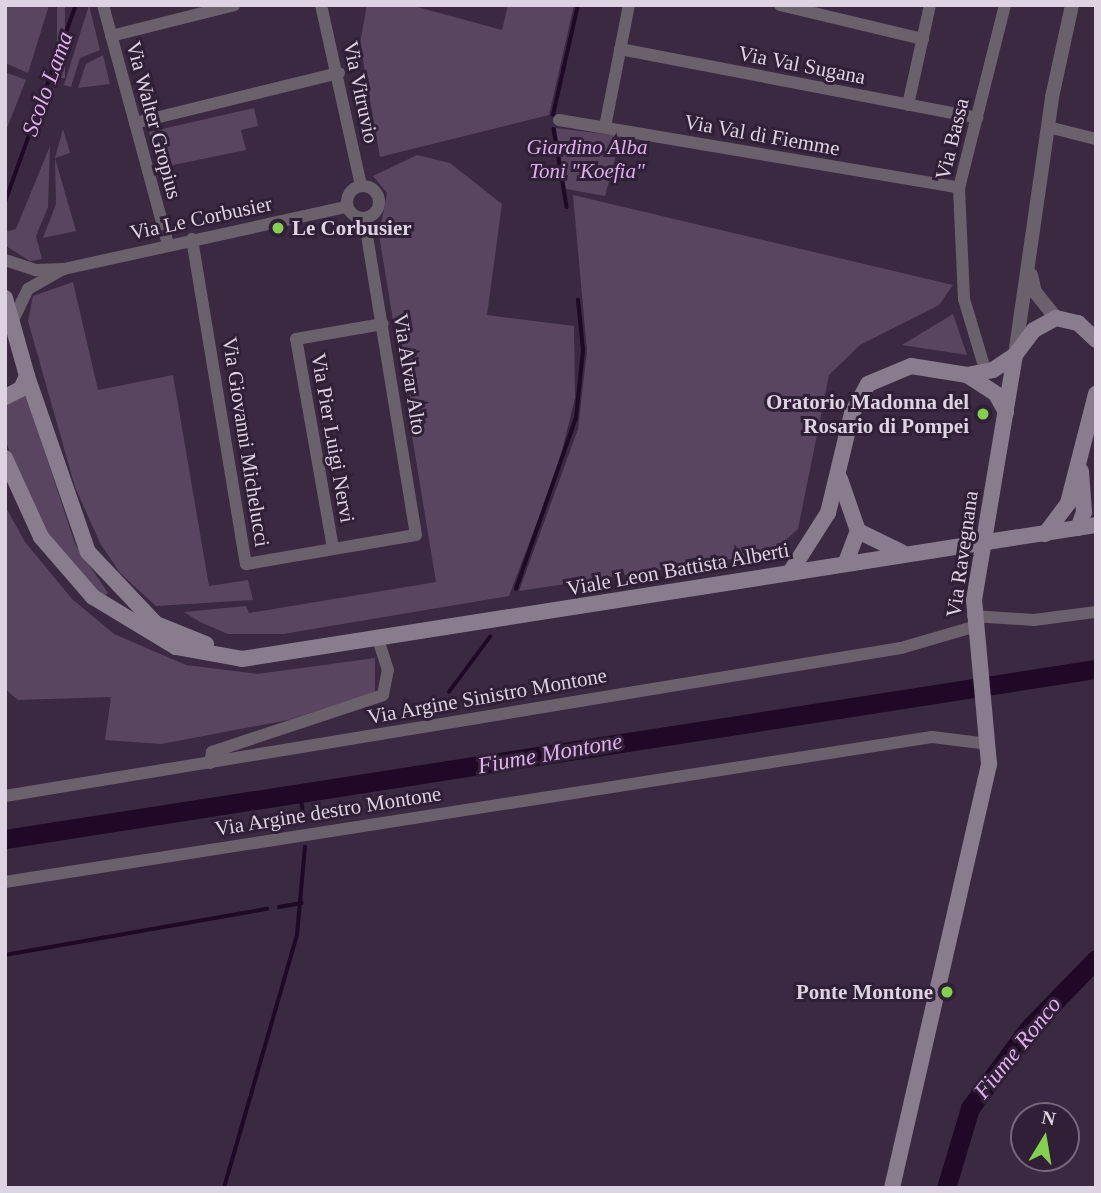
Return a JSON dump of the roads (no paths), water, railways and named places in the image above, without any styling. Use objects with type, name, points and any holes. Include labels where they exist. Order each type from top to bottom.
[{"type":"main road","name":"Viale Leon Battista Alberti","points":[[5,298],[71,515],[105,577],[156,624],[225,650],[267,656]]},
{"type":"main road","points":[[791,571],[818,536],[839,476],[852,413],[869,384],[911,366],[967,375],[993,370],[1015,355],[1027,336],[1056,318],[1078,323],[1096,340]]},
{"type":"main road","name":"Via Ravegnana","points":[[892,1188],[983,802],[989,744],[973,625],[978,561],[1015,355]]},
{"type":"main road","points":[[967,375],[996,394],[1006,412]]},
{"type":"main road","points":[[5,397],[21,389],[27,376]]},
{"type":"main road","points":[[1078,528],[1082,476],[1096,394]]},
{"type":"main road","name":"Viale Leon Battista Alberti","points":[[5,458],[26,511],[57,560],[116,615],[204,654],[267,656],[843,562],[1096,525]]},
{"type":"main road","points":[[818,536],[843,562],[858,531],[839,476]]},
{"type":"main road","points":[[1082,476],[1096,501]]},
{"type":"main road","points":[[1045,534],[1068,503],[1082,476]]},
{"type":"main road","points":[[1068,503],[1078,528]]},
{"type":"main road","points":[[858,531],[904,553]]},
{"type":"street","name":"Via Walter Gropius","points":[[103,5],[168,244]]},
{"type":"street","points":[[111,36],[234,5]]},
{"type":"street","name":"Via Vitruvio","points":[[321,5],[339,73],[361,186],[379,201],[364,219]]},
{"type":"street","points":[[605,127],[629,5]]},
{"type":"street","points":[[780,5],[923,40]]},
{"type":"street","points":[[908,105],[930,5]]},
{"type":"street","name":"Via Bassa","points":[[984,366],[964,299],[959,188],[1005,5]]},
{"type":"street","name":"Via Ravegnana","points":[[1015,355],[1048,127],[1072,5]]},
{"type":"street","name":"Via Val Sugana","points":[[620,49],[977,118]]},
{"type":"street","points":[[135,123],[339,73]]},
{"type":"street","name":"Via Val di Fiemme","points":[[559,120],[959,188]]},
{"type":"street","points":[[1048,127],[1096,139]]},
{"type":"street","points":[[361,186],[349,193],[347,207],[364,219]]},
{"type":"street","name":"Via Le Corbusier","points":[[5,260],[36,270],[64,269],[168,244],[347,207]]},
{"type":"street","name":"Via Alvar Alto","points":[[364,219],[416,535]]},
{"type":"street","name":"Via Giovanni Michelucci","points":[[192,239],[246,564],[416,535]]},
{"type":"street","points":[[1031,258],[1035,292],[1056,318]]},
{"type":"street","name":"Via Le Corbusier","points":[[12,322],[28,289],[64,269]]},
{"type":"street","name":"Via Pier Luigi Nervi","points":[[333,548],[296,339],[383,324]]},
{"type":"street","points":[[973,625],[1096,612]]},
{"type":"street","name":"Via Argine Sinistro Montone","points":[[5,796],[901,648],[973,625]]},
{"type":"street","points":[[209,763],[212,752],[383,695],[388,670],[378,639]]},
{"type":"street","name":"Via Argine destro Montone","points":[[5,882],[932,737],[989,744]]},
{"type":"waterway","name":"Scolo Lama","points":[[5,202],[76,5]]},
{"type":"waterway","points":[[553,115],[578,5]]},
{"type":"waterway","points":[[554,129],[567,207]]},
{"type":"waterway","points":[[516,589],[576,418],[583,350],[578,300]]},
{"type":"waterway","points":[[449,692],[490,637]]},
{"type":"waterway","name":"Fiume Montone","points":[[5,839],[1096,669]]},
{"type":"waterway","points":[[301,797],[304,816]]},
{"type":"waterway","points":[[224,1188],[297,935],[305,847]]},
{"type":"waterway","points":[[279,907],[302,903]]},
{"type":"waterway","points":[[5,955],[267,909]]},
{"type":"waterway","name":"Fiume Ronco","points":[[946,1188],[970,1108],[1029,1028],[1096,959]]},
{"type":"place","name":"Le Corbusier","points":[[278,228]]},
{"type":"place","name":"Oratorio Madonna del Rosario di Pompei","points":[[983,414]]},
{"type":"place","name":"Ponte Montone","points":[[947,992]]},
{"type":"park label","name":"Giardino Alba Toni \"Koefia\"","points":[[587,159]]}]
